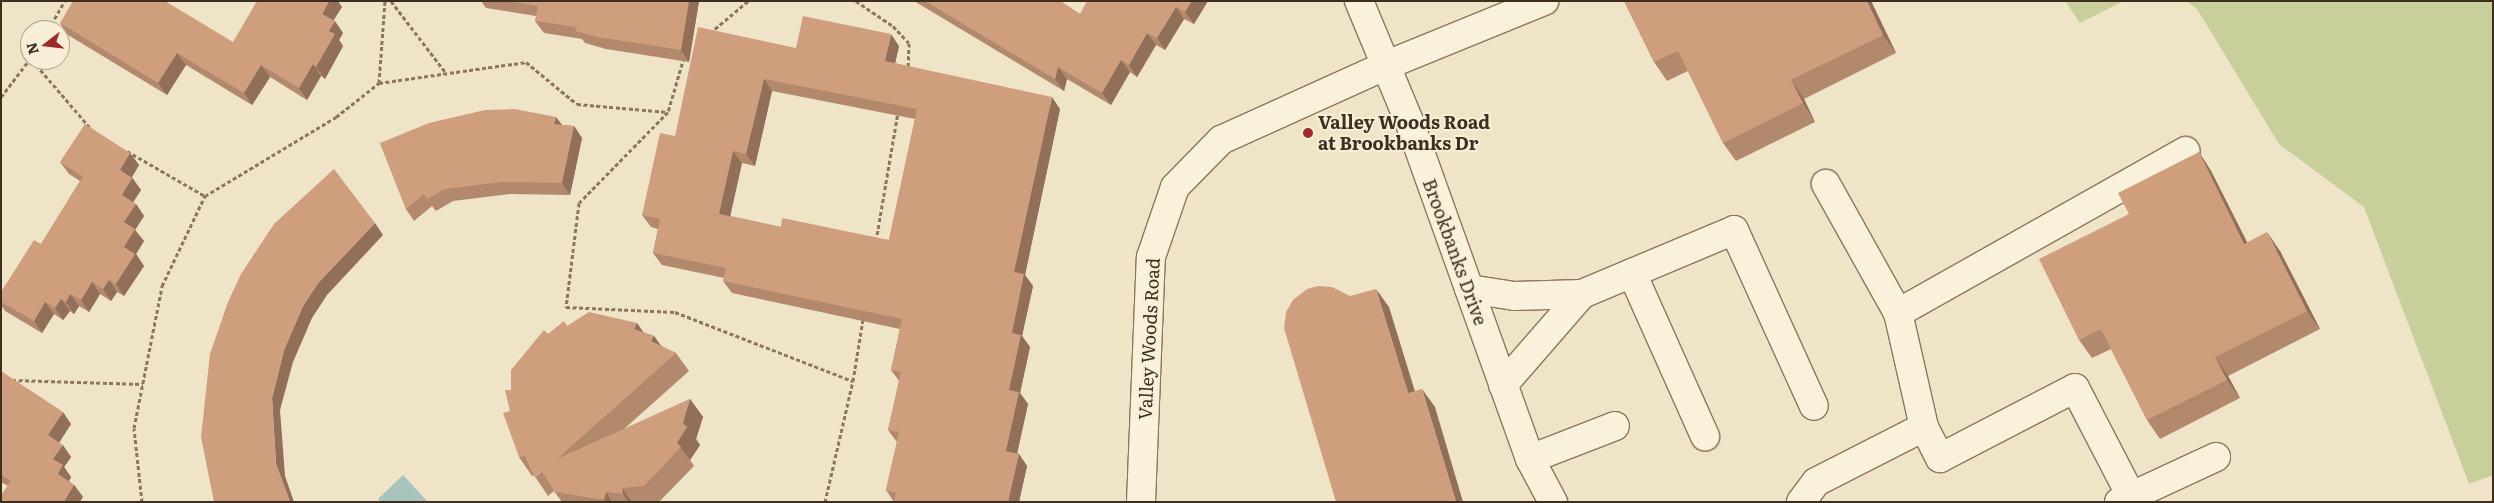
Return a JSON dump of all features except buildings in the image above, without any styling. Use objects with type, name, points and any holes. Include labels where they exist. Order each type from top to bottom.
[{"type":"street","name":"Brookbanks Drive","points":[[1359,1],[1387,65],[1530,459],[1553,502]]},
{"type":"street","name":"Valley Woods Road","points":[[1141,502],[1152,256],[1175,187],[1221,140],[1387,65],[1544,1]]},
{"type":"street","points":[[1898,313],[2185,150]]},
{"type":"street","points":[[1826,184],[1898,313],[1924,427],[1940,458],[2076,388],[2125,499],[2216,457]]},
{"type":"street","points":[[1469,289],[1514,296],[1582,294],[1734,230],[1814,406]]},
{"type":"street","points":[[1632,273],[1705,436]]},
{"type":"street","points":[[1503,384],[1582,294]]},
{"type":"street","points":[[1530,459],[1615,426]]},
{"type":"street","points":[[1801,502],[1816,482],[1924,427]]},
{"type":"path","points":[[54,20],[65,1]]},
{"type":"path","points":[[379,83],[385,1]]},
{"type":"path","points":[[392,1],[446,74]]},
{"type":"path","points":[[706,36],[748,1]]},
{"type":"path","points":[[856,1],[893,26],[909,43],[907,80]]},
{"type":"path","points":[[686,53],[668,112],[579,203],[566,307],[675,312],[853,381]]},
{"type":"path","points":[[142,502],[134,428],[162,286],[205,196],[336,117],[379,83],[526,62],[577,104],[668,112]]},
{"type":"path","points":[[1,98],[23,70]]},
{"type":"path","points":[[40,70],[93,132]]},
{"type":"path","points":[[875,244],[899,108]]},
{"type":"path","points":[[119,146],[205,196]]},
{"type":"path","points":[[825,502],[853,381],[864,313]]},
{"type":"path","points":[[1,379],[143,384]]},
{"type":"green space","points":[[2065,1],[2124,1],[2080,23]]},
{"type":"green space","points":[[2186,1],[2493,1],[2493,475],[2469,484],[2364,207],[2279,144],[2197,9]]},
{"type":"water","points":[[403,475],[428,502],[380,502],[378,499]]},
{"type":"place","name":"Valley Woods Road at Brookbanks Dr","points":[[1308,133]]}]
